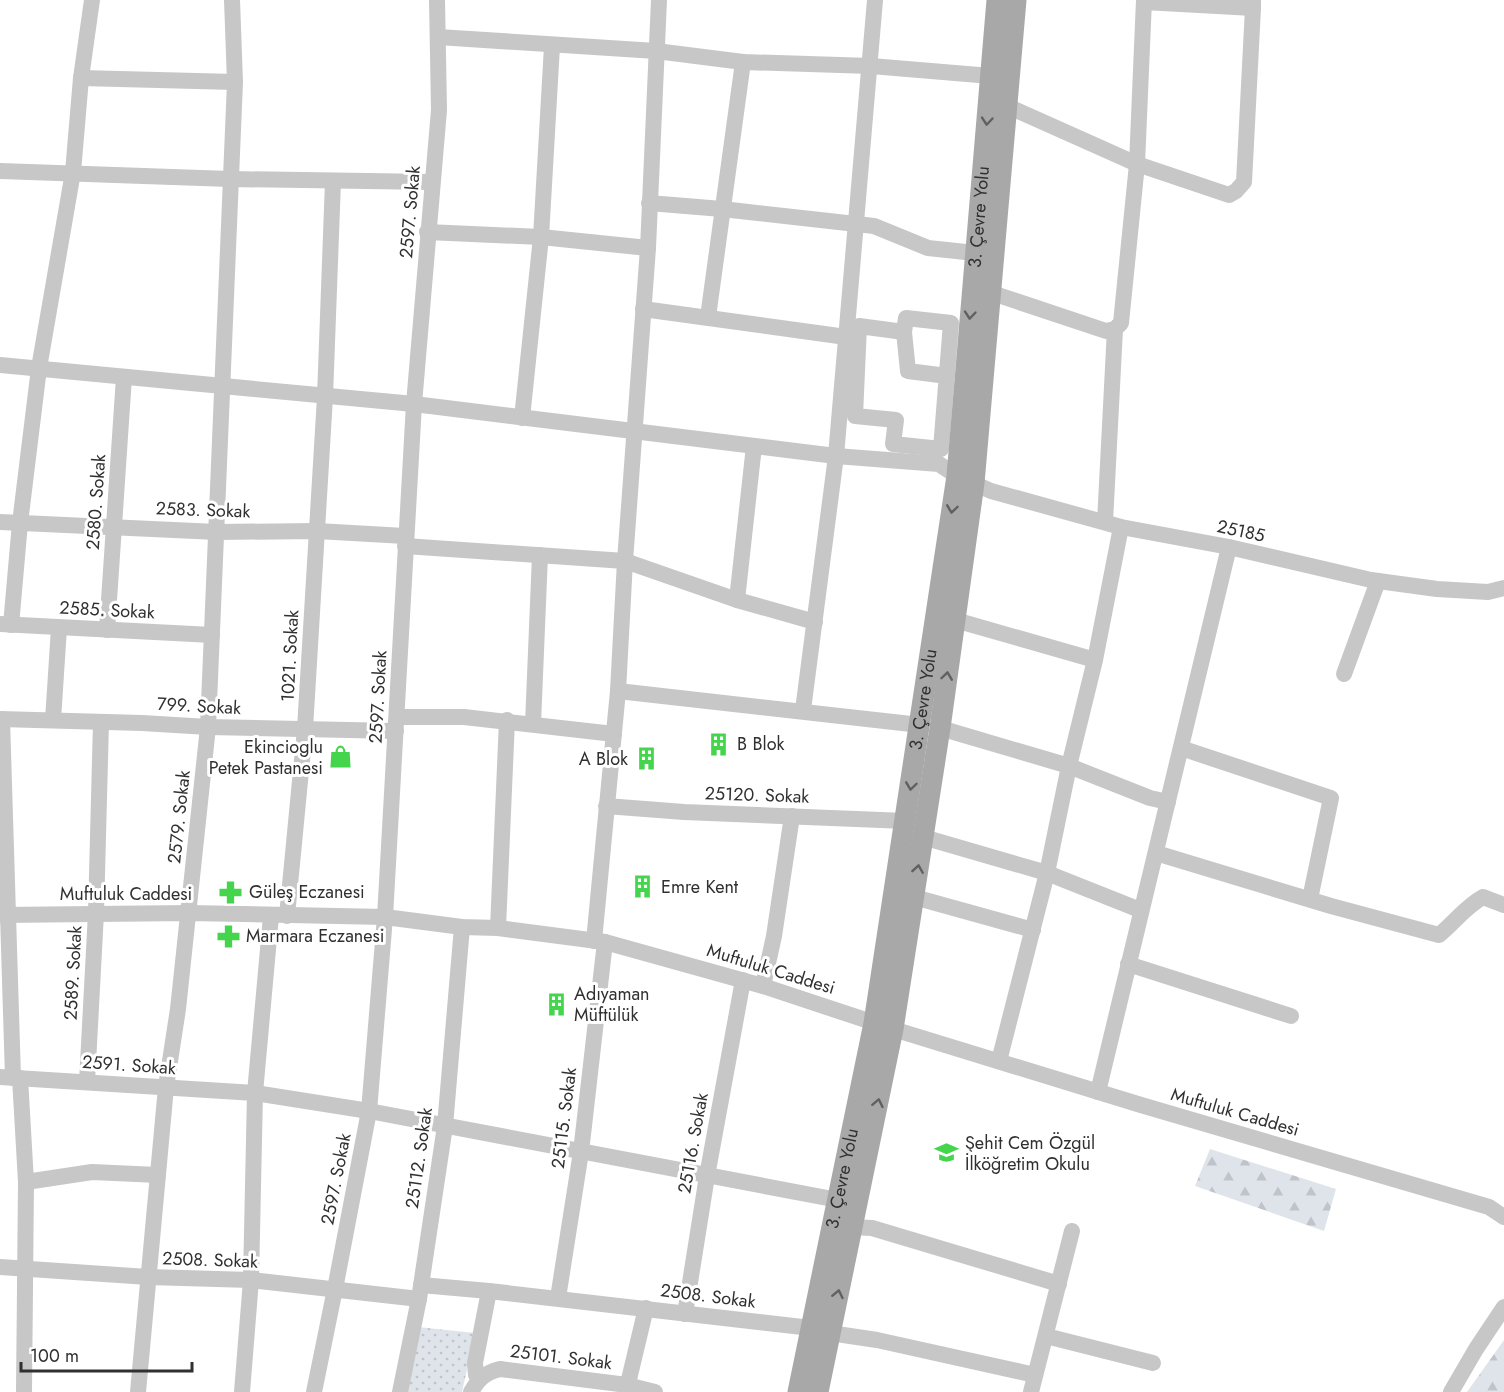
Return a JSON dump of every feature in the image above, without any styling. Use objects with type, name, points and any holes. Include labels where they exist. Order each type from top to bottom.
[{"type":"main road","name":"3. Çevre Yolu","points":[[798,1392],[820,1331],[852,1227],[884,1026],[906,821],[955,620],[965,480],[975,253],[997,0]]},
{"type":"main road","name":"3. Çevre Yolu","points":[[818,1392],[820,1331],[838,1200],[884,1026],[914,897],[923,837],[930,726],[992,293],[1016,0]]},
{"type":"street","points":[[5,625],[39,368],[72,172],[81,78],[92,0]]},
{"type":"street","name":"2579. Sokak","points":[[138,1392],[166,1087],[178,1009],[208,727],[235,82],[232,0]]},
{"type":"street","name":"2597. Sokak","points":[[314,1392],[369,1111],[385,917],[414,405],[439,110],[437,0]]},
{"type":"street","name":"25115. Sokak","points":[[558,1298],[580,1152],[600,941],[606,806],[618,691],[648,248],[659,0]]},
{"type":"street","points":[[875,0],[846,337],[849,386],[855,416],[896,420],[893,444],[941,449],[947,376],[951,323],[906,318],[904,332],[908,370],[947,376]]},
{"type":"street","points":[[992,293],[1106,331],[1115,329],[1121,323],[1137,164],[1144,1],[1253,4],[1244,182],[1240,188],[1229,195],[1137,164],[1007,106]]},
{"type":"street","points":[[438,38],[656,51],[743,62],[871,66],[991,76]]},
{"type":"street","points":[[522,418],[541,237],[552,46]]},
{"type":"street","points":[[708,317],[743,62]]},
{"type":"street","points":[[81,78],[235,82]]},
{"type":"street","points":[[0,171],[230,179],[432,182]]},
{"type":"street","name":"1021. Sokak","points":[[242,1392],[251,1280],[255,1094],[305,729],[325,397],[333,181]]},
{"type":"street","points":[[649,203],[856,224],[884,230],[928,248],[975,253]]},
{"type":"street","points":[[427,232],[541,237],[648,248]]},
{"type":"street","points":[[643,309],[846,337]]},
{"type":"street","points":[[803,710],[836,456],[859,326],[904,332]]},
{"type":"street","points":[[1105,522],[1115,329]]},
{"type":"street","name":"25185","points":[[0,365],[414,405],[836,456],[939,464],[965,480],[991,491],[1121,527],[1229,547],[1378,581],[1437,589],[1488,592],[1504,588]]},
{"type":"street","name":"2580. Sokak","points":[[107,630],[124,376]]},
{"type":"street","points":[[737,600],[754,446]]},
{"type":"street","name":"2583. Sokak","points":[[0,522],[217,532],[317,531],[540,555],[625,561],[737,600],[814,622]]},
{"type":"street","points":[[999,1061],[1034,930],[1069,766],[1095,660],[1121,527]]},
{"type":"street","points":[[1098,1092],[1229,547]]},
{"type":"street","points":[[533,724],[540,555]]},
{"type":"street","points":[[1344,674],[1378,581]]},
{"type":"street","points":[[955,620],[1095,660]]},
{"type":"street","name":"2585. Sokak","points":[[5,625],[212,634]]},
{"type":"street","points":[[52,720],[59,628]]},
{"type":"street","points":[[618,691],[930,726],[1069,766],[1150,798],[1168,802]]},
{"type":"street","name":"799. Sokak","points":[[1,719],[305,729],[396,724],[464,717],[507,720],[614,734]]},
{"type":"street","points":[[1,719],[4,915],[11,1078],[26,1182],[24,1392]]},
{"type":"street","points":[[498,928],[507,720]]},
{"type":"street","name":"2589. Sokak","points":[[87,1082],[96,914],[100,722]]},
{"type":"street","points":[[1181,748],[1331,798],[1311,899]]},
{"type":"street","name":"25120. Sokak","points":[[606,806],[684,812],[906,821]]},
{"type":"street","points":[[763,986],[774,936],[792,816]]},
{"type":"street","points":[[923,837],[1047,873],[1140,910]]},
{"type":"street","points":[[1156,853],[1439,935],[1468,905],[1483,897],[1504,905]]},
{"type":"street","points":[[914,897],[1034,930]]},
{"type":"street","name":"Muftuluk Caddesi","points":[[4,915],[189,913],[385,917],[600,941],[743,980],[1098,1092],[1496,1209],[1504,1217]]},
{"type":"street","name":"25112. Sokak","points":[[400,1392],[420,1292],[445,1126],[462,927]]},
{"type":"street","points":[[1128,964],[1291,1016]]},
{"type":"street","name":"25116. Sokak","points":[[685,1314],[707,1176],[743,980]]},
{"type":"street","name":"2591. Sokak","points":[[11,1078],[255,1094],[369,1111],[838,1200]]},
{"type":"street","points":[[26,1182],[92,1172],[158,1175]]},
{"type":"street","points":[[852,1227],[872,1228],[1059,1284]]},
{"type":"street","points":[[1031,1392],[1072,1231]]},
{"type":"street","name":"2508. Sokak","points":[[0,1267],[148,1277],[251,1280],[335,1289],[420,1292],[489,1291],[558,1298],[877,1340],[1035,1375]]},
{"type":"street","points":[[475,1385],[475,1370],[489,1291]]},
{"type":"street","points":[[1451,1392],[1504,1307]]},
{"type":"street","points":[[627,1389],[646,1308]]},
{"type":"street","points":[[1046,1335],[1153,1363]]},
{"type":"street","name":"25101. Sokak","points":[[475,1385],[486,1372],[500,1369],[655,1392]]},
{"type":"green space","points":[[1210,1149],[1336,1189],[1324,1231],[1195,1186]]},
{"type":"green space","points":[[418,1327],[475,1333],[462,1392],[404,1392]]},
{"type":"green space","points":[[1504,1340],[1504,1392],[1467,1392],[1499,1347]]},
{"type":"place","name":"B Blok","points":[[719,744]]},
{"type":"place","name":"Ekincioglu Petek Pastanesi","points":[[341,757]]},
{"type":"place","name":"A Blok","points":[[646,759]]},
{"type":"place","name":"Emre Kent","points":[[643,887]]},
{"type":"place","name":"Güleş Eczanesi","points":[[231,892]]},
{"type":"place","name":"Marmara Eczanesi","points":[[228,936]]},
{"type":"place","name":"Adıyaman Müftülük","points":[[556,1004]]},
{"type":"place","name":"Şehit Cem Özgül İlköğretim Okulu","points":[[947,1153]]}]
